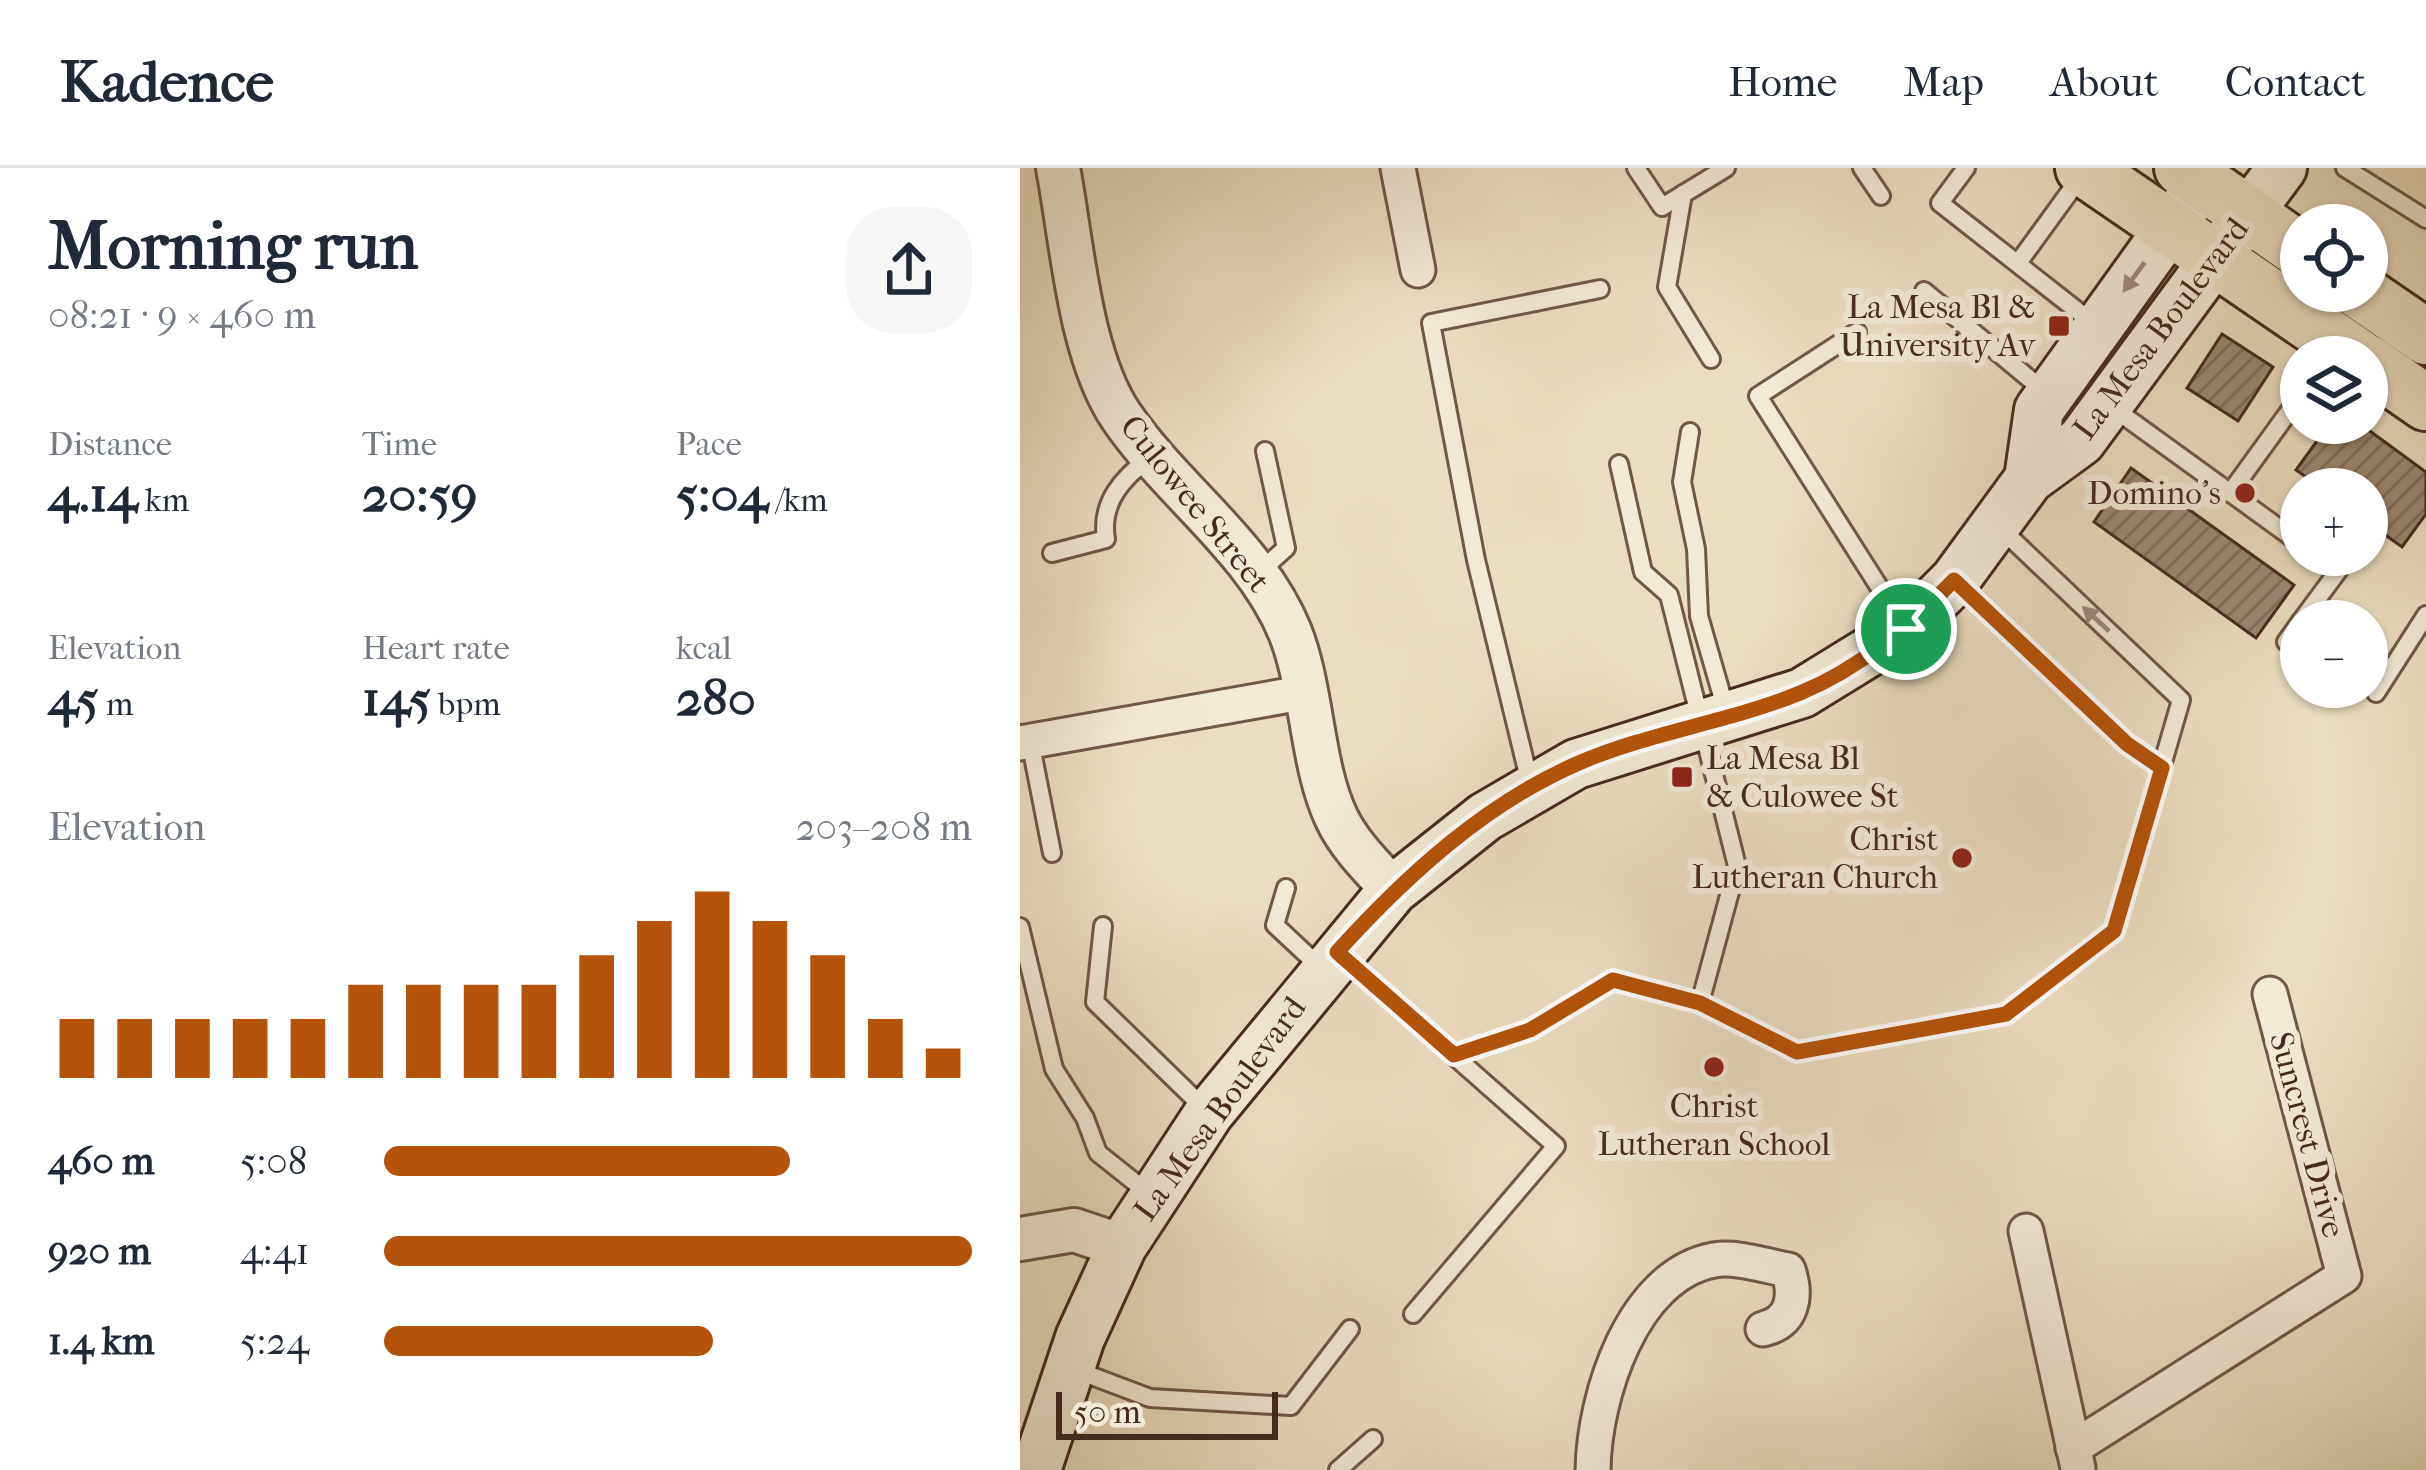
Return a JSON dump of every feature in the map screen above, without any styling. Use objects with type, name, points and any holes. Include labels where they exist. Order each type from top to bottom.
[{"type":"main road","name":"La Mesa Boulevard","points":[[1036,1470],[1070,1367],[1122,1246],[1209,1113],[1393,890],[1531,788],[1627,744],[1802,692],[1906,629],[1998,526],[2029,478],[2081,441],[2282,168]]},
{"type":"main road","points":[[2085,169],[2322,336]]},
{"type":"main road","name":"La Mesa Boulevard","points":[[2029,478],[2039,410],[2170,228],[2199,173]]},
{"type":"main road","points":[[2199,173],[2280,236]]},
{"type":"main road","points":[[2388,311],[2426,338]]},
{"type":"main road","points":[[2388,380],[2426,403]]},
{"type":"street","name":"Culowee Street","points":[[1058,168],[1102,376],[1119,413],[1257,574],[1289,631],[1334,814],[1351,843],[1393,890]]},
{"type":"street","points":[[1398,168],[1418,270]]},
{"type":"street","points":[[1025,742],[1307,692]]},
{"type":"street","name":"Suncrest Drive","points":[[2076,1459],[2162,1395],[2344,1276],[2270,994]]},
{"type":"street","points":[[1020,1238],[1074,1230],[1122,1246]]},
{"type":"street","points":[[2026,1231],[2076,1459]]},
{"type":"street","points":[[1593,1470],[1594,1441],[1627,1334],[1652,1294],[1680,1272],[1718,1259],[1788,1270],[1795,1288],[1789,1312],[1777,1326],[1763,1329]]},
{"type":"lane","points":[[1636,168],[1662,207],[1726,168]]},
{"type":"lane","points":[[1862,168],[1880,196]]},
{"type":"lane","points":[[1966,168],[1940,203],[2099,327]]},
{"type":"lane","points":[[2345,168],[2426,219]]},
{"type":"lane","points":[[2018,263],[2085,169]]},
{"type":"lane","points":[[1683,194],[1667,287],[1711,359]]},
{"type":"lane","points":[[1531,788],[1476,560],[1431,323],[1600,289]]},
{"type":"lane","points":[[1924,291],[2050,395]]},
{"type":"lane","points":[[1857,332],[1758,396],[1906,629]]},
{"type":"lane","points":[[2108,404],[2280,529]]},
{"type":"lane","points":[[2230,493],[2280,423]]},
{"type":"lane","points":[[1690,432],[1682,482],[1696,549],[1699,616],[1737,866],[1700,1003]]},
{"type":"lane","points":[[1257,574],[1286,548],[1265,451]]},
{"type":"lane","points":[[1052,553],[1106,539],[1103,519],[1123,477],[1153,456]]},
{"type":"lane","points":[[1619,464],[1643,572],[1670,595],[1714,720]]},
{"type":"lane","points":[[1454,1055],[1530,1030],[1613,980],[1700,1003],[1797,1052],[2006,1014],[2114,931],[2181,700],[1998,526]]},
{"type":"lane","points":[[1954,580],[2127,744],[2162,768]]},
{"type":"lane","points":[[2388,674],[2426,615]]},
{"type":"lane","points":[[1025,742],[1052,853]]},
{"type":"lane","points":[[1286,888],[1275,925],[1454,1055],[1556,1146],[1413,1314]]},
{"type":"lane","points":[[1102,926],[1095,1002],[1209,1113]]},
{"type":"lane","points":[[1020,927],[1054,1069],[1085,1118],[1098,1153],[1153,1197]]},
{"type":"lane","points":[[1070,1367],[1150,1398],[1292,1406],[1350,1329]]},
{"type":"lane","points":[[1338,1470],[1373,1438]]},
{"type":"building","points":[[2222,334],[2273,367],[2238,421],[2187,388]]},
{"type":"building","points":[[2315,444],[2388,444],[2426,472],[2426,514],[2402,547],[2388,537],[2388,468],[2297,468]]},
{"type":"building","points":[[2131,468],[2294,585],[2256,638],[2094,522]]},
{"type":"place","name":"La Mesa Bl & University Av","points":[[2059,326]]},
{"type":"place","name":"Domino's","points":[[2245,493]]},
{"type":"place","name":"La Mesa Bl & Culowee St","points":[[1682,777]]},
{"type":"place","name":"Christ Lutheran Church","points":[[1962,858]]},
{"type":"place","name":"Christ Lutheran School","points":[[1714,1067]]},
{"type":"route","points":[[1954,580],[2127,744],[2162,768],[2114,931],[2006,1014],[1797,1052],[1700,1003],[1613,980],[1530,1030],[1454,1055],[1337,952],[1393,890],[1434,855],[1531,788],[1627,744],[1802,692],[1906,629],[1954,580]]}]
